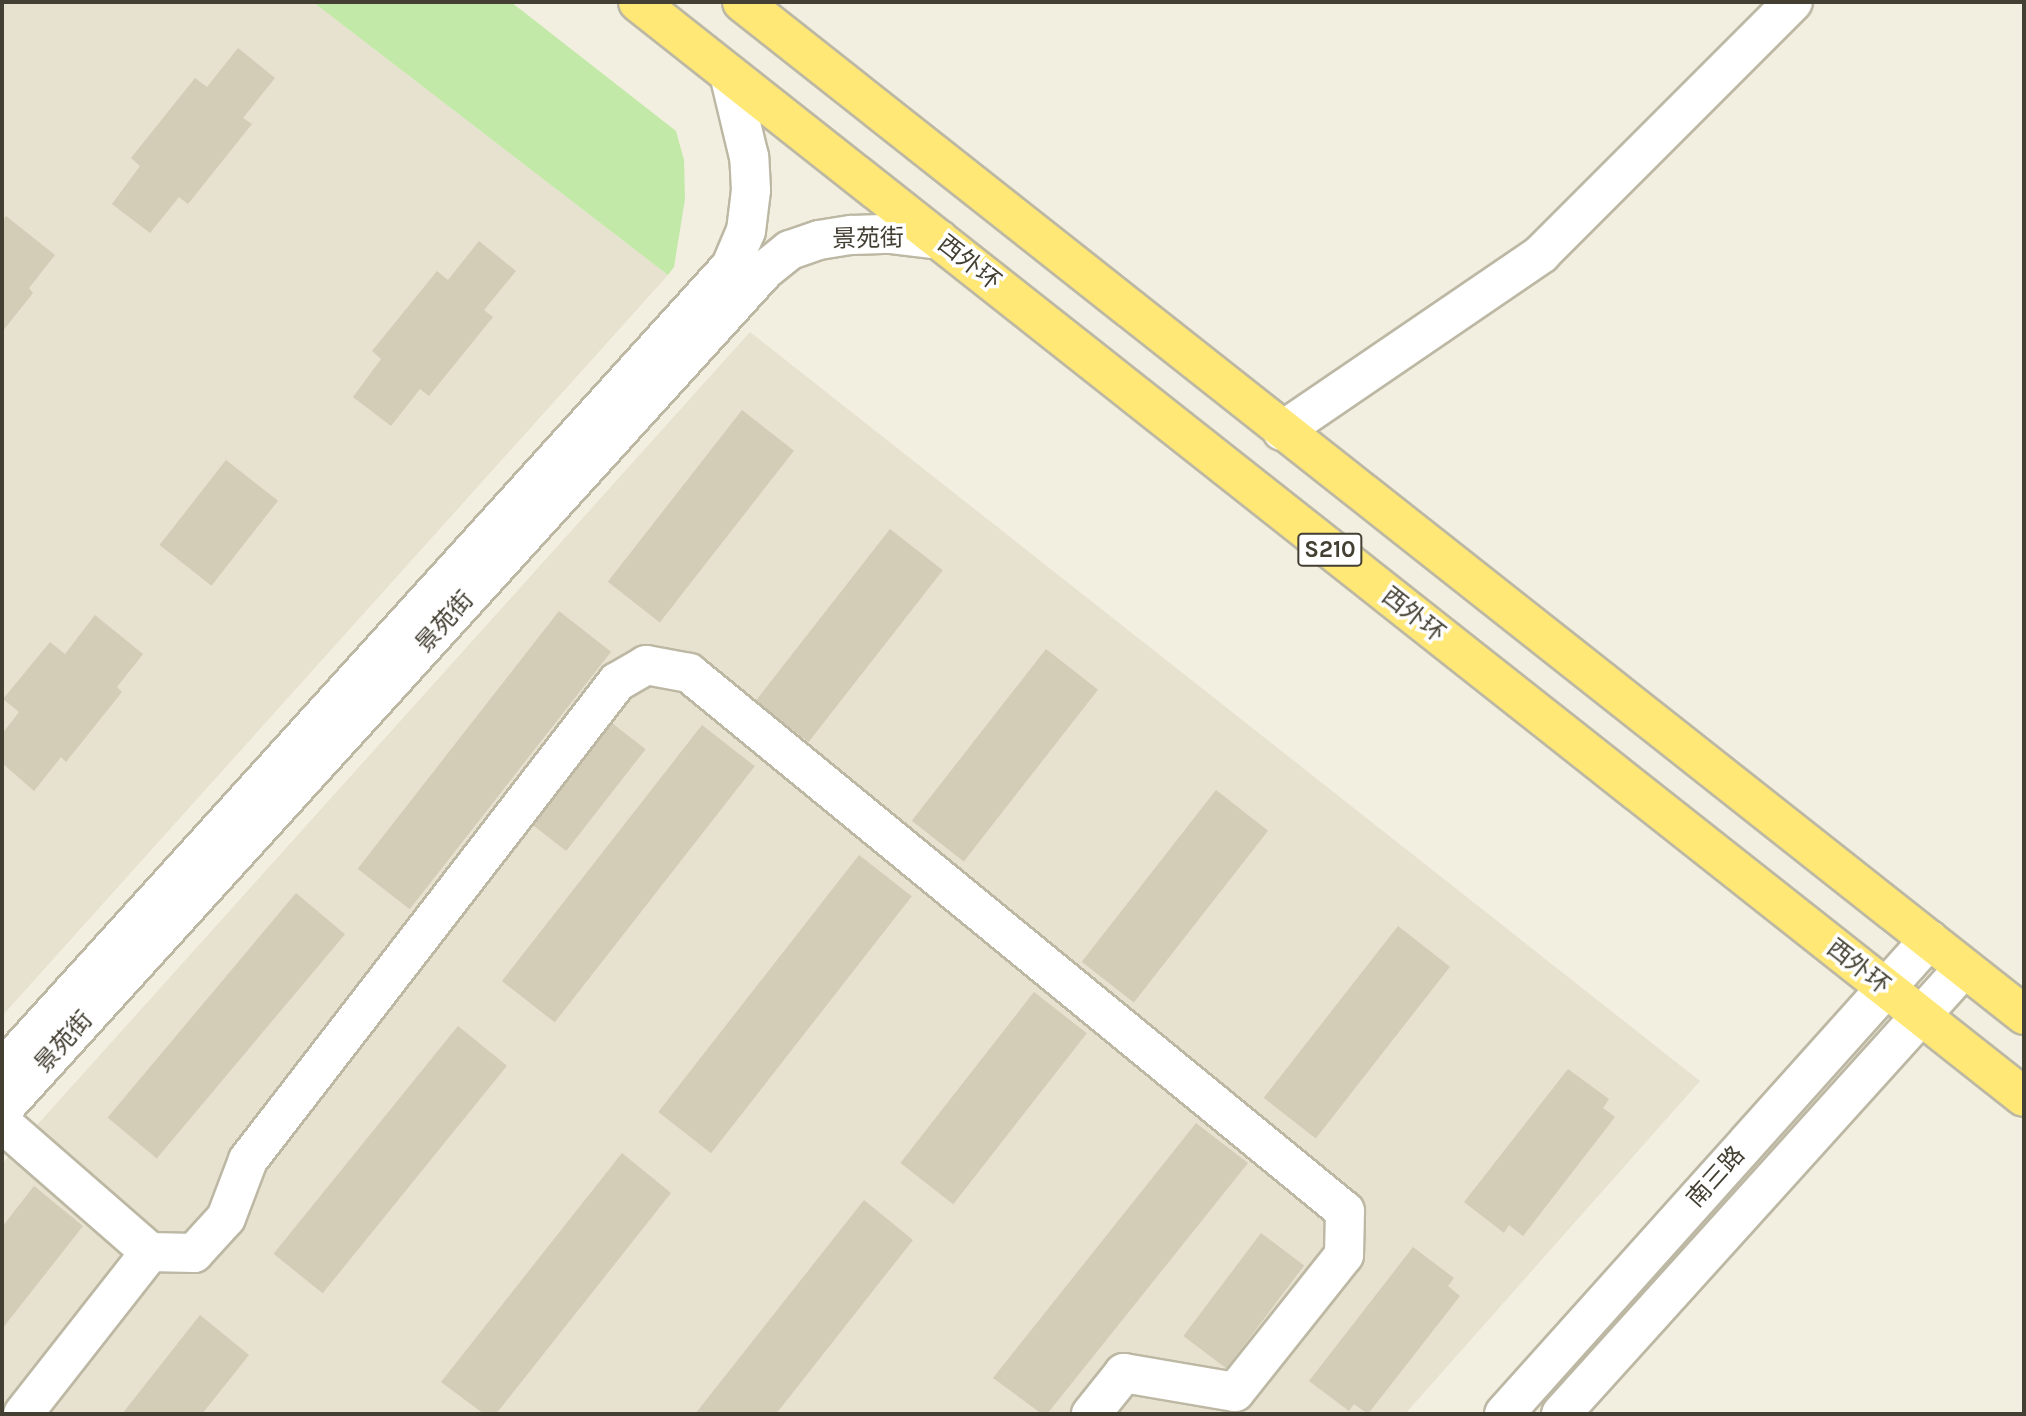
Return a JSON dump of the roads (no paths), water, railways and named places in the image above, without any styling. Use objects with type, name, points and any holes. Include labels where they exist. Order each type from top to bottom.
[{"type":"highway","name":"西外环","points":[[638,2],[2024,1097]]},
{"type":"highway","name":"S210","points":[[742,2],[2024,1015]]},
{"type":"street","points":[[1282,431],[1541,254],[1793,2]]},
{"type":"street","name":"景苑街","points":[[2,1070],[731,266],[746,231],[751,190],[748,157],[729,74]]},
{"type":"street","name":"景苑街","points":[[2,1111],[765,270],[790,250],[819,240],[852,235],[890,234],[940,240]]},
{"type":"street","points":[[2,1124],[150,1252],[194,1253],[226,1219],[248,1160],[617,682],[646,665],[689,673],[1345,1211],[1344,1255],[1235,1392],[1124,1373],[1091,1414]]},
{"type":"street","name":"南三路","points":[[1504,1414],[1929,940]]},
{"type":"street","name":"南三路","points":[[1561,1414],[1964,968]]},
{"type":"street","points":[[23,1414],[150,1252]]}]
